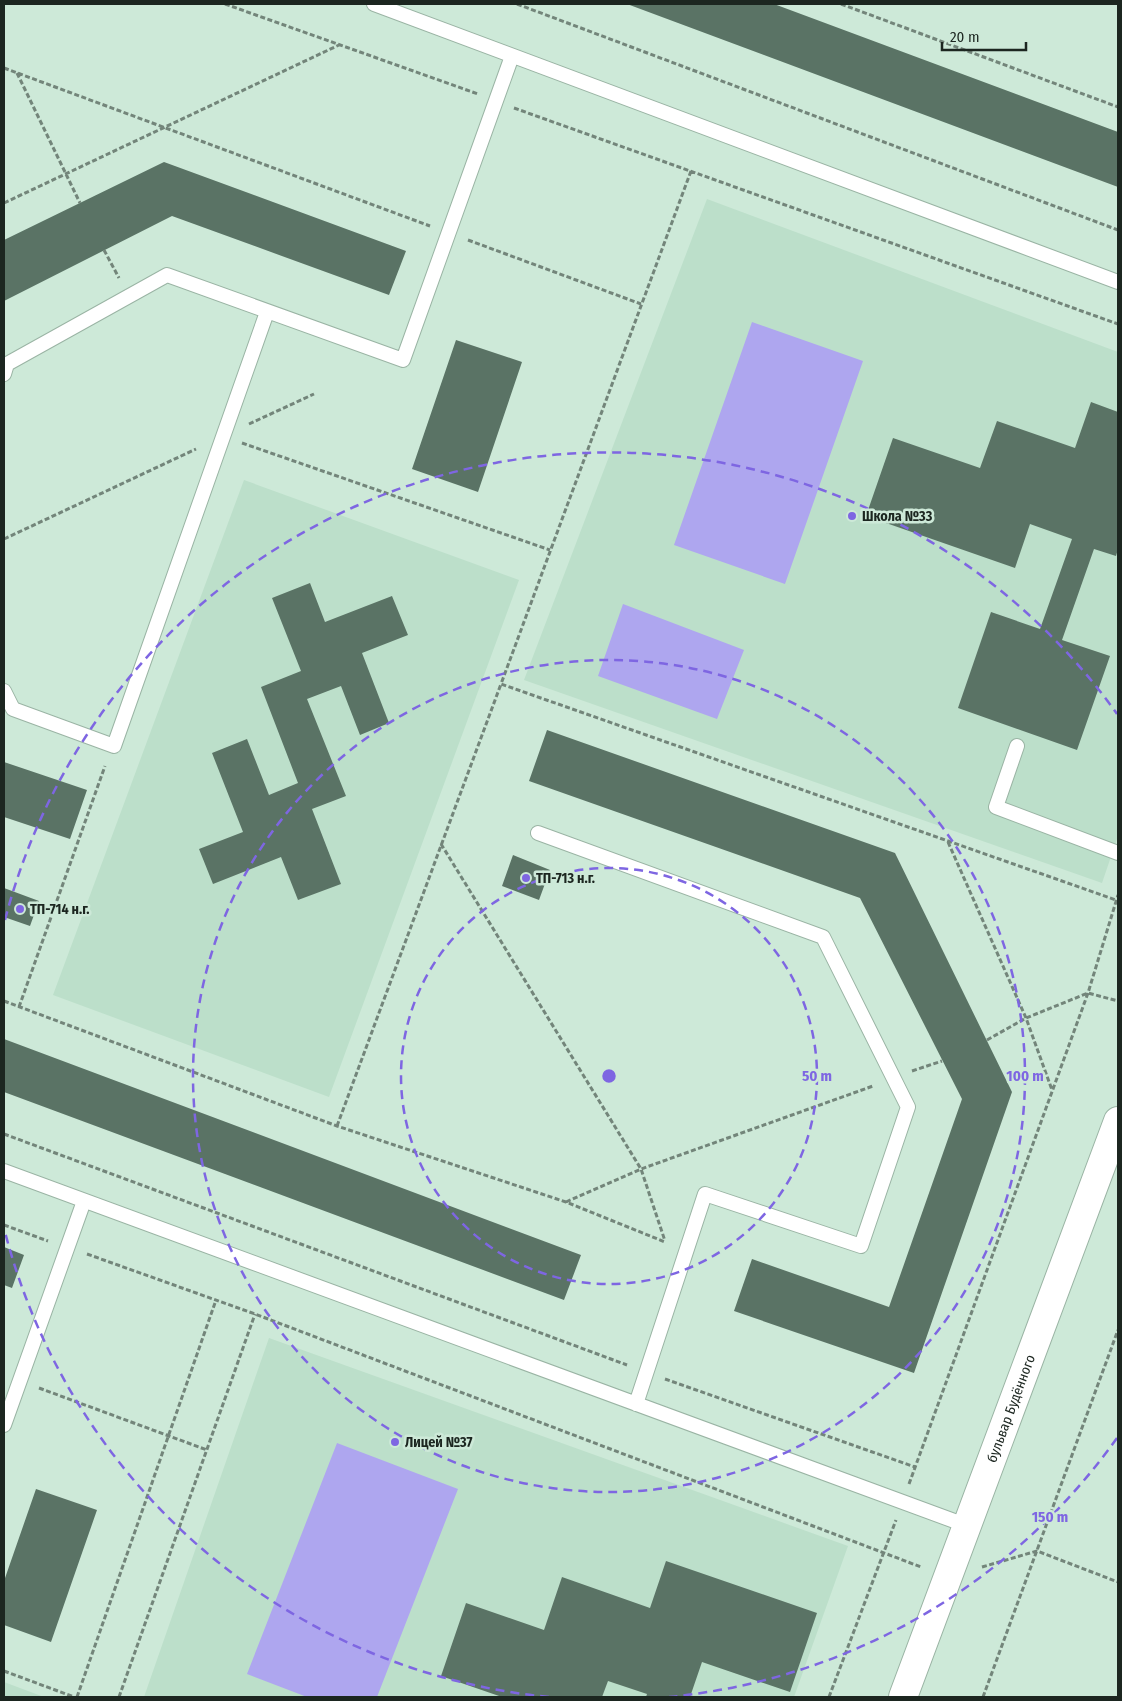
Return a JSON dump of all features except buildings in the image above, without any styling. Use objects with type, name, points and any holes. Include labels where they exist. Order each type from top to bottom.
[{"type":"street","name":"бульвар Будённого","points":[[903,1697],[1118,1121]]},
{"type":"lane","points":[[374,4],[1118,282]]},
{"type":"lane","points":[[4,374],[7,364],[167,275],[403,360],[512,56]]},
{"type":"lane","points":[[4,691],[13,710],[114,746],[267,312]]},
{"type":"lane","points":[[1017,746],[996,807],[1118,853]]},
{"type":"lane","points":[[538,833],[823,936],[908,1107],[861,1246],[705,1194],[636,1404]]},
{"type":"lane","points":[[4,1171],[968,1526]]},
{"type":"lane","points":[[4,1425],[84,1200]]},
{"type":"path","points":[[225,4],[1118,324]]},
{"type":"path","points":[[517,4],[1118,230]]},
{"type":"path","points":[[842,4],[1118,107]]},
{"type":"path","points":[[4,203],[340,45]]},
{"type":"path","points":[[4,68],[641,304]]},
{"type":"path","points":[[16,73],[80,203]]},
{"type":"path","points":[[337,1126],[691,171]]},
{"type":"path","points":[[104,250],[122,283]]},
{"type":"path","points":[[4,539],[314,394]]},
{"type":"path","points":[[223,436],[550,550]]},
{"type":"path","points":[[501,684],[1116,900]]},
{"type":"path","points":[[20,1006],[106,765]]},
{"type":"path","points":[[948,842],[1026,1018],[1052,1091]]},
{"type":"path","points":[[4,1001],[337,1126],[566,1202],[665,1242],[641,1169],[441,844]]},
{"type":"path","points":[[829,1697],[903,1501],[1088,993],[1118,895]]},
{"type":"path","points":[[987,1040],[1026,1018],[1088,993],[1118,1001]]},
{"type":"path","points":[[566,1202],[641,1169],[942,1061]]},
{"type":"path","points":[[4,1134],[646,1373],[915,1468]]},
{"type":"path","points":[[4,1225],[255,1314],[882,1554],[948,1576],[1037,1551],[1118,1582]]},
{"type":"path","points":[[4,1670],[76,1697],[216,1300]]},
{"type":"path","points":[[119,1697],[255,1314]]},
{"type":"path","points":[[983,1697],[1118,1330]]},
{"type":"path","points":[[20,1380],[207,1450]]},
{"type":"shaded area","name":"Школа №33","points":[[707,199],[1118,352],[1118,836],[1102,883],[524,680]]},
{"type":"shaded area","points":[[752,322],[863,361],[785,584],[674,545]]},
{"type":"shaded area","points":[[244,480],[519,580],[329,1097],[53,995]]},
{"type":"shaded area","points":[[623,604],[744,650],[717,719],[598,676]]},
{"type":"shaded area","name":"Лицей №37","points":[[269,1338],[848,1546],[794,1697],[144,1697]]},
{"type":"shaded area","points":[[337,1443],[458,1489],[377,1697],[307,1697],[247,1674]]},
{"type":"shaded area","points":[[4,1682],[44,1697],[4,1697]]},
{"type":"place","name":"Школа №33","points":[[852,516]]},
{"type":"place","name":"ТП-713 н.г.","points":[[526,878]]},
{"type":"place","name":"ТП-714 н.г.","points":[[20,909]]},
{"type":"place","name":"Лицей №37","points":[[395,1442]]}]
